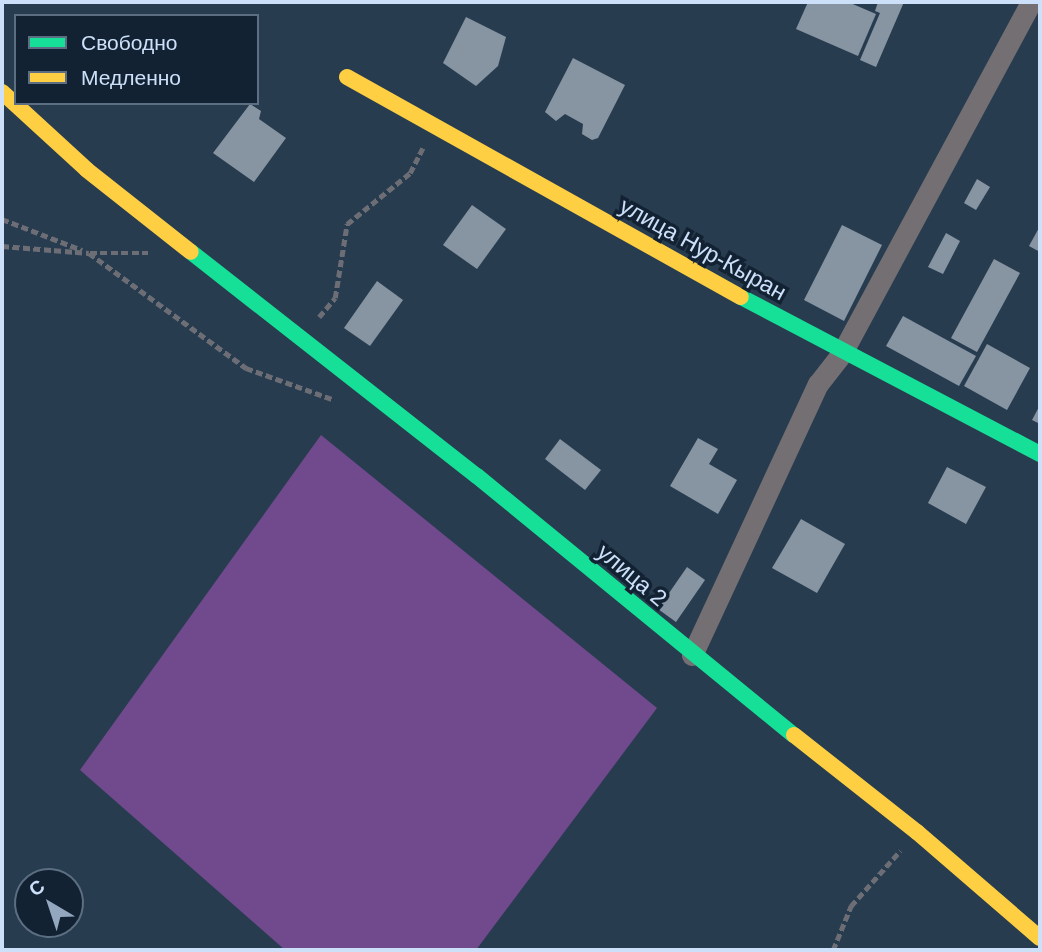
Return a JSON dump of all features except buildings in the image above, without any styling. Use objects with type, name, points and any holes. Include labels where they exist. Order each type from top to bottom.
[{"type":"street","points":[[691,655],[818,384],[842,353],[1031,2]]},
{"type":"street","name":"улица Нур-Кыран","points":[[347,76],[842,353],[1040,454]]},
{"type":"street","name":"улица 2","points":[[16,105],[57,144],[190,253],[477,476],[691,655],[917,831],[1040,938]]},
{"type":"path","points":[[301,339],[335,298],[347,224],[410,173],[435,126]]},
{"type":"path","points":[[2,219],[89,253],[246,368],[346,402]]},
{"type":"path","points":[[2,246],[89,253],[152,253]]},
{"type":"path","points":[[833,950],[851,906],[917,831]]},
{"type":"shaded area","points":[[321,435],[657,708],[476,950],[285,950],[80,770]]},
{"type":"traffic: fast","points":[[191,252],[477,476],[794,735]]},
{"type":"traffic: fast","points":[[741,297],[1040,454]]},
{"type":"traffic: slow","points":[[347,77],[741,297]]},
{"type":"traffic: slow","points":[[2,92],[14,103]]},
{"type":"traffic: slow","points":[[16,105],[87,170],[191,252]]},
{"type":"traffic: slow","points":[[794,735],[917,832],[1040,938]]}]
